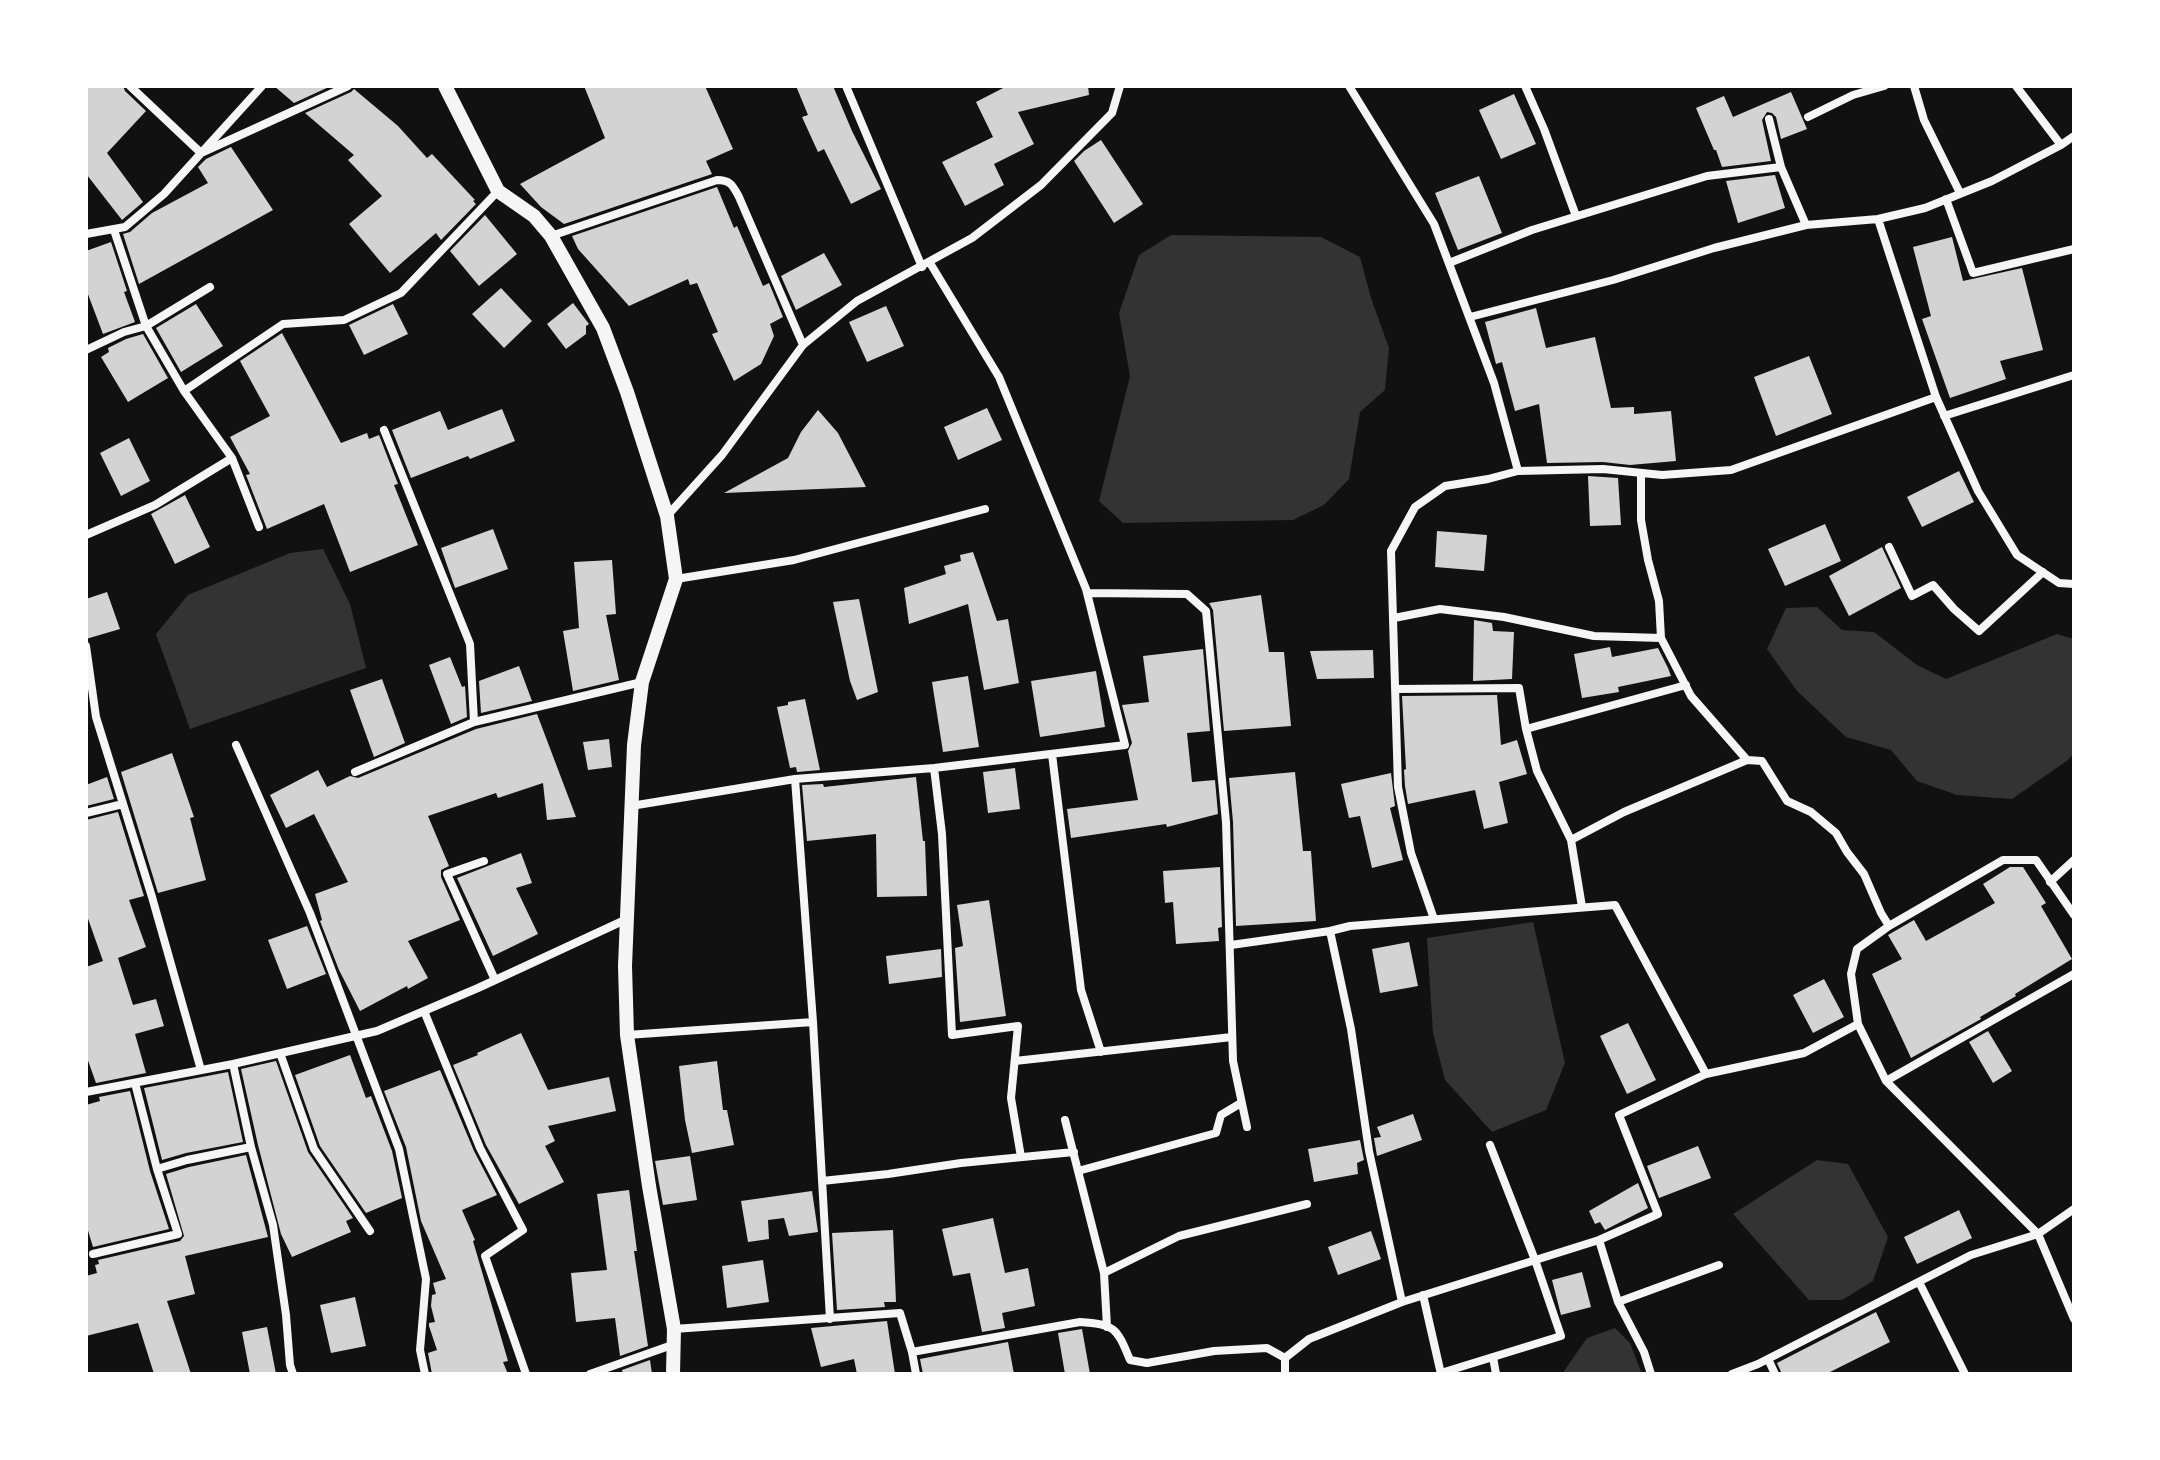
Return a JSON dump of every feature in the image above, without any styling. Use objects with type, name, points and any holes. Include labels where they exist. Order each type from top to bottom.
[{"type":"street","points":[[130,86],[201,153]]},
{"type":"street","points":[[86,234],[125,227],[164,194],[262,86]]},
{"type":"street","points":[[201,153],[348,86]]},
{"type":"street","points":[[445,86],[498,191],[534,216],[551,236],[603,328],[667,516],[676,579],[642,682],[634,745],[625,966],[627,1035],[674,1329],[673,1374]]},
{"type":"street","points":[[631,806],[795,779],[934,768],[1125,745],[1088,593],[999,377],[926,265],[846,86]]},
{"type":"street","points":[[667,516],[722,455],[803,345],[857,301],[972,238],[1041,185],[1112,113],[1120,86]]},
{"type":"street","points":[[1349,86],[1434,224],[1494,383],[1518,471]]},
{"type":"street","points":[[1525,86],[1576,216]]},
{"type":"street","points":[[1808,117],[1853,95],[1884,86]]},
{"type":"street","points":[[1914,86],[1924,120],[1960,193]]},
{"type":"street","points":[[2016,86],[2061,145]]},
{"type":"street","points":[[1769,119],[1781,167],[1806,225]]},
{"type":"street","points":[[1470,317],[1806,225],[1878,219],[1925,208],[1992,181],[2074,136]]},
{"type":"street","points":[[1449,263],[1532,230],[1707,176],[1781,167]]},
{"type":"street","points":[[551,236],[717,180],[726,180],[734,188],[803,345]]},
{"type":"street","points":[[184,391],[283,324],[344,320],[401,293],[498,191]]},
{"type":"street","points":[[1946,199],[1973,273],[2074,249]]},
{"type":"street","points":[[1878,219],[1936,397],[1978,491],[2017,555],[2059,583],[2074,584]]},
{"type":"street","points":[[114,230],[146,326],[184,391],[232,458],[259,527]]},
{"type":"street","points":[[86,350],[124,332],[146,326],[210,287]]},
{"type":"street","points":[[1944,416],[2074,375]]},
{"type":"street","points":[[1434,919],[1411,853],[1398,787],[1391,551],[1415,507],[1445,486],[1518,471],[1603,469],[1662,475],[1731,470],[1936,397]]},
{"type":"street","points":[[384,430],[470,644],[474,722]]},
{"type":"street","points":[[86,535],[155,505],[232,458]]},
{"type":"street","points":[[1641,473],[1641,520],[1659,601],[1661,638],[1691,696],[1747,760]]},
{"type":"street","points":[[676,579],[794,560],[985,509]]},
{"type":"street","points":[[1889,547],[1912,596],[1933,585],[1979,631],[2043,572]]},
{"type":"street","points":[[1088,593],[1187,594],[1206,611],[1226,822],[1233,1061],[1247,1127]]},
{"type":"street","points":[[1394,618],[1440,609],[1504,617],[1594,636],[1661,638]]},
{"type":"street","points":[[86,646],[96,717],[201,1070]]},
{"type":"street","points":[[355,772],[474,722],[642,682]]},
{"type":"street","points":[[1526,729],[1686,685]]},
{"type":"street","points":[[1396,689],[1519,688],[1537,771],[1571,840],[1582,907]]},
{"type":"street","points":[[236,745],[310,913],[399,1149],[426,1279],[420,1350],[425,1374]]},
{"type":"street","points":[[1052,754],[1081,990],[1101,1052]]},
{"type":"street","points":[[1571,840],[1624,812],[1747,760],[1762,761],[1787,801],[1811,812],[1836,833],[1864,874],[1889,926]]},
{"type":"street","points":[[934,768],[942,834],[952,1035],[1018,1026],[1011,1098],[1021,1157]]},
{"type":"street","points":[[795,779],[830,1319]]},
{"type":"street","points":[[86,813],[123,804]]},
{"type":"street","points":[[2074,915],[2036,860],[2003,860],[1889,926],[1857,949],[1851,974],[1858,1024],[1886,1081],[2038,1234],[2074,1319]]},
{"type":"street","points":[[2050,882],[2074,860]]},
{"type":"street","points":[[484,861],[447,874],[495,980]]},
{"type":"street","points":[[1231,945],[1350,926],[1615,905],[1706,1074]]},
{"type":"street","points":[[86,1092],[233,1064],[377,1031],[627,919]]},
{"type":"street","points":[[1330,931],[1351,1029],[1369,1151],[1402,1302]]},
{"type":"street","points":[[1886,1081],[2074,974]]},
{"type":"street","points":[[424,1011],[480,1148],[523,1230],[485,1256],[526,1374]]},
{"type":"street","points":[[627,1035],[813,1022]]},
{"type":"street","points":[[1285,1358],[1309,1339],[1402,1302],[1599,1240],[1658,1214],[1619,1115],[1706,1074],[1804,1053],[1858,1024]]},
{"type":"street","points":[[1015,1061],[1232,1037]]},
{"type":"street","points":[[280,1053],[314,1149],[370,1231]]},
{"type":"street","points":[[233,1064],[251,1147],[273,1225],[293,1374]]},
{"type":"street","points":[[93,1254],[178,1234],[135,1083]]},
{"type":"street","points":[[1078,1171],[1216,1133],[1221,1115],[1241,1103]]},
{"type":"street","points":[[1065,1120],[1104,1273],[1107,1327]]},
{"type":"street","points":[[1423,1295],[1441,1373],[1561,1336],[1490,1145]]},
{"type":"street","points":[[157,1169],[251,1147]]},
{"type":"street","points":[[822,1181],[1074,1152]]},
{"type":"street","points":[[1104,1273],[1179,1236],[1307,1204]]},
{"type":"street","points":[[1732,1374],[1768,1359],[1971,1255],[2038,1234],[2074,1209]]},
{"type":"street","points":[[1599,1240],[1618,1302],[1644,1352],[1651,1374]]},
{"type":"street","points":[[1618,1302],[1719,1265]]},
{"type":"street","points":[[1919,1282],[1965,1374]]},
{"type":"street","points":[[674,1329],[900,1313],[916,1374]]},
{"type":"street","points":[[912,1352],[1080,1322],[1102,1323],[1119,1334],[1130,1360],[1147,1363],[1214,1351],[1267,1348],[1285,1358]]},
{"type":"street","points":[[590,1374],[672,1345]]},
{"type":"street","points":[[1493,1357],[1496,1374]]},
{"type":"street","points":[[1285,1358],[1285,1374]]},
{"type":"street","points":[[1768,1359],[1775,1374]]},
{"type":"shaded area","points":[[1171,235],[1321,237],[1360,257],[1389,348],[1385,390],[1360,412],[1349,479],[1324,505],[1293,520],[1123,523],[1099,501],[1130,376],[1119,313],[1139,255]]},
{"type":"shaded area","points":[[323,549],[350,604],[366,668],[190,729],[156,634],[188,595],[290,553]]},
{"type":"shaded area","points":[[1817,607],[1842,630],[1874,632],[1917,665],[1946,679],[2057,634],[2074,639],[2074,753],[2012,799],[1957,795],[1917,781],[1891,750],[1846,737],[1797,691],[1767,649],[1786,608]]},
{"type":"shaded area","points":[[1533,922],[1565,1063],[1546,1110],[1492,1132],[1445,1080],[1433,1033],[1427,938]]},
{"type":"shaded area","points":[[1817,1160],[1848,1164],[1888,1237],[1873,1281],[1842,1300],[1809,1300],[1733,1214]]},
{"type":"shaded area","points":[[1615,1328],[1630,1343],[1642,1374],[1564,1374],[1587,1338]]},
{"type":"building","points":[[86,86],[123,86],[146,111],[107,153],[143,202],[122,220],[86,177]]},
{"type":"building","points":[[274,86],[331,86],[294,103]]},
{"type":"building","points":[[584,86],[705,86],[733,149],[706,161],[712,174],[564,224],[541,207],[520,184],[605,138]]},
{"type":"building","points":[[796,86],[833,86],[881,189],[851,204],[824,149],[818,152],[802,117],[808,115]]},
{"type":"building","points":[[1007,86],[1088,86],[1089,95],[1018,112],[1034,144],[994,164],[1004,185],[965,206],[942,162],[993,137],[976,102]]},
{"type":"building","points":[[354,89],[398,126],[427,158],[432,154],[476,204],[441,240],[436,233],[390,273],[349,224],[382,196],[348,160],[354,155],[305,113]]},
{"type":"building","points":[[1791,92],[1807,129],[1781,139],[1776,117],[1767,112],[1762,120],[1771,161],[1722,167],[1696,108],[1724,96],[1733,117]]},
{"type":"building","points":[[1514,94],[1536,144],[1501,159],[1479,110]]},
{"type":"building","points":[[1101,140],[1143,204],[1114,223],[1074,161]]},
{"type":"building","points":[[231,147],[273,210],[139,284],[123,234],[130,232],[152,213],[208,183],[198,167],[206,159]]},
{"type":"building","points":[[1775,175],[1785,208],[1738,223],[1726,181]]},
{"type":"building","points":[[1479,176],[1502,233],[1458,250],[1435,193]]},
{"type":"building","points":[[717,187],[763,286],[769,283],[783,317],[770,324],[774,336],[761,364],[734,381],[712,334],[718,332],[697,283],[690,285],[688,279],[629,306],[578,249],[572,236]]},
{"type":"building","points":[[485,215],[517,254],[479,286],[450,251]]},
{"type":"building","points":[[1952,237],[1963,281],[2022,268],[2043,350],[2000,361],[2006,379],[1950,398],[1922,319],[1931,316],[1913,247]]},
{"type":"building","points":[[111,242],[135,322],[103,334],[86,289],[86,251]]},
{"type":"building","points":[[824,253],[842,285],[796,310],[781,276]]},
{"type":"building","points":[[501,288],[532,321],[504,348],[472,314]]},
{"type":"building","points":[[573,303],[589,324],[586,334],[566,349],[547,324]]},
{"type":"building","points":[[196,304],[223,346],[181,372],[156,328]]},
{"type":"building","points":[[393,304],[408,334],[364,355],[349,325]]},
{"type":"building","points":[[886,306],[904,346],[867,362],[849,322]]},
{"type":"building","points":[[1536,308],[1546,348],[1595,337],[1611,408],[1634,407],[1634,414],[1671,411],[1676,461],[1630,465],[1547,463],[1539,404],[1515,411],[1502,362],[1496,364],[1485,322]]},
{"type":"building","points":[[282,333],[341,443],[367,433],[369,439],[379,435],[398,484],[394,485],[418,545],[350,572],[324,504],[267,529],[246,475],[250,474],[230,437],[270,416],[240,361]]},
{"type":"building","points":[[143,334],[168,378],[128,402],[101,357],[109,352],[108,348]]},
{"type":"building","points":[[1809,356],[1832,414],[1776,436],[1754,377]]},
{"type":"building","points":[[987,408],[1002,440],[958,460],[944,427]]},
{"type":"building","points":[[502,409],[515,441],[411,478],[392,430],[440,411],[448,430]]},
{"type":"building","points":[[818,410],[838,433],[866,487],[724,493],[788,458],[801,432]]},
{"type":"building","points":[[129,438],[150,481],[121,496],[100,453]]},
{"type":"building","points":[[1959,471],[1974,502],[1922,527],[1907,497]]},
{"type":"building","points":[[1588,476],[1618,478],[1621,525],[1590,526]]},
{"type":"building","points":[[185,495],[210,547],[175,564],[151,514]]},
{"type":"building","points":[[1825,524],[1841,561],[1785,586],[1768,549]]},
{"type":"building","points":[[493,529],[508,569],[455,588],[441,548]]},
{"type":"building","points":[[1437,531],[1487,535],[1484,571],[1435,567]]},
{"type":"building","points":[[1882,547],[1901,588],[1849,616],[1829,576]]},
{"type":"building","points":[[973,552],[997,621],[1008,619],[1019,683],[984,690],[968,604],[909,624],[904,588],[946,574],[944,566],[961,561],[960,555]]},
{"type":"building","points":[[612,560],[616,614],[606,615],[619,680],[573,691],[563,631],[579,628],[574,562]]},
{"type":"building","points":[[107,592],[120,629],[86,639],[86,599]]},
{"type":"building","points":[[1261,595],[1269,652],[1284,652],[1291,726],[1224,731],[1213,610],[1209,603]]},
{"type":"building","points":[[859,599],[878,692],[857,700],[833,602]]},
{"type":"building","points":[[1474,620],[1492,623],[1493,631],[1514,632],[1512,679],[1473,681]]},
{"type":"building","points":[[1610,647],[1612,657],[1658,648],[1671,676],[1618,687],[1619,692],[1582,698],[1574,654]]},
{"type":"building","points":[[1203,649],[1210,731],[1187,733],[1192,782],[1215,780],[1218,814],[1167,827],[1166,824],[1071,838],[1067,809],[1138,800],[1128,751],[1132,743],[1122,705],[1149,702],[1143,656]]},
{"type":"building","points":[[1373,650],[1374,678],[1317,679],[1310,651]]},
{"type":"building","points":[[450,657],[462,687],[465,686],[467,717],[451,724],[429,665]]},
{"type":"building","points":[[519,666],[532,701],[481,713],[479,681]]},
{"type":"building","points":[[1096,671],[1105,727],[1040,737],[1031,681]]},
{"type":"building","points":[[968,676],[979,747],[943,752],[932,682]]},
{"type":"building","points":[[382,679],[405,743],[374,757],[350,690]]},
{"type":"building","points":[[1497,695],[1501,745],[1517,740],[1527,774],[1499,782],[1508,823],[1484,829],[1475,790],[1408,804],[1402,696]]},
{"type":"building","points":[[805,699],[820,770],[797,772],[796,767],[790,768],[777,707]]},
{"type":"building","points":[[537,714],[576,817],[547,820],[543,783],[498,798],[496,793],[428,816],[449,866],[441,870],[441,877],[460,920],[408,941],[428,978],[360,1011],[339,970],[320,921],[315,894],[348,882],[314,814],[286,828],[270,795],[318,770],[327,787],[350,776],[358,778],[476,729]]},
{"type":"building","points":[[609,739],[612,767],[588,770],[583,742]]},
{"type":"building","points":[[172,753],[194,817],[190,818],[206,880],[158,893],[121,772]]},
{"type":"building","points":[[1015,768],[1020,809],[988,813],[983,772]]},
{"type":"building","points":[[1295,772],[1303,851],[1311,851],[1316,921],[1236,926],[1229,778]]},
{"type":"building","points":[[1391,773],[1395,806],[1390,808],[1403,860],[1372,868],[1360,816],[1349,818],[1341,784]]},
{"type":"building","points":[[107,777],[114,799],[86,806],[86,785]]},
{"type":"building","points":[[916,777],[925,841],[927,896],[877,897],[876,834],[807,841],[802,785],[823,784],[824,787]]},
{"type":"building","points":[[118,812],[144,896],[129,900],[146,947],[118,958],[133,1005],[156,999],[164,1026],[135,1034],[146,1073],[96,1083],[86,1055],[86,967],[103,961],[86,913],[86,820]]},
{"type":"building","points":[[521,853],[532,883],[516,888],[538,934],[493,956],[457,878]]},
{"type":"building","points":[[1220,867],[1222,927],[1218,928],[1219,941],[1176,944],[1173,902],[1165,903],[1163,871]]},
{"type":"building","points":[[2010,867],[2023,867],[2046,903],[2041,906],[2072,959],[1981,1019],[1911,1058],[1872,974],[1902,959],[1888,935],[1914,920],[1926,941],[1995,903],[1983,884]]},
{"type":"building","points":[[989,900],[1006,1016],[960,1022],[955,948],[963,946],[957,905]]},
{"type":"building","points":[[307,926],[326,974],[287,989],[268,940]]},
{"type":"building","points":[[1409,942],[1418,986],[1380,993],[1372,949]]},
{"type":"building","points":[[941,949],[942,977],[889,984],[886,956]]},
{"type":"building","points":[[1824,979],[1844,1017],[1813,1033],[1793,995]]},
{"type":"building","points":[[1628,1023],[1656,1080],[1627,1094],[1600,1036]]},
{"type":"building","points":[[1988,1031],[2012,1071],[1993,1083],[1969,1042]]},
{"type":"building","points":[[521,1033],[548,1090],[609,1077],[616,1111],[548,1126],[555,1141],[545,1146],[564,1182],[519,1204],[486,1145],[453,1065]]},
{"type":"building","points":[[350,1055],[366,1098],[371,1096],[392,1151],[402,1198],[366,1213],[320,1146],[295,1075]]},
{"type":"building","points":[[276,1061],[308,1152],[353,1218],[346,1221],[351,1232],[292,1257],[281,1234],[241,1069]]},
{"type":"building","points":[[717,1061],[723,1110],[727,1110],[734,1145],[692,1153],[679,1066]]},
{"type":"building","points":[[440,1070],[474,1151],[497,1195],[462,1210],[475,1240],[508,1361],[503,1362],[508,1374],[432,1374],[428,1353],[437,1350],[429,1326],[429,1323],[435,1322],[431,1306],[432,1295],[436,1294],[433,1283],[446,1279],[421,1221],[406,1147],[384,1091]]},
{"type":"building","points":[[228,1072],[243,1142],[162,1160],[144,1088]]},
{"type":"building","points":[[130,1091],[150,1171],[169,1229],[93,1247],[86,1224],[86,1105],[100,1101],[99,1097]]},
{"type":"building","points":[[1413,1114],[1422,1140],[1377,1156],[1374,1138],[1381,1137],[1377,1127]]},
{"type":"building","points":[[1360,1140],[1364,1160],[1357,1163],[1358,1174],[1314,1182],[1308,1149]]},
{"type":"building","points":[[1698,1146],[1711,1178],[1659,1198],[1647,1166]]},
{"type":"building","points":[[246,1155],[268,1237],[185,1256],[195,1294],[167,1301],[191,1374],[154,1374],[138,1323],[86,1336],[86,1276],[97,1273],[95,1265],[99,1264],[98,1260],[180,1241],[184,1236],[166,1174]]},
{"type":"building","points":[[690,1156],[697,1200],[663,1205],[655,1161]]},
{"type":"building","points":[[1638,1183],[1648,1208],[1605,1230],[1600,1222],[1595,1224],[1589,1211]]},
{"type":"building","points":[[629,1190],[637,1251],[634,1251],[648,1346],[620,1356],[615,1318],[576,1322],[571,1273],[607,1270],[597,1194]]},
{"type":"building","points":[[812,1191],[818,1232],[789,1236],[784,1218],[768,1220],[769,1239],[748,1242],[741,1201]]},
{"type":"building","points":[[1959,1210],[1972,1238],[1917,1264],[1904,1237]]},
{"type":"building","points":[[993,1218],[1005,1273],[1028,1268],[1035,1306],[1002,1313],[1005,1328],[982,1332],[970,1273],[953,1276],[942,1229]]},
{"type":"building","points":[[893,1230],[896,1302],[884,1302],[885,1307],[837,1310],[832,1233]]},
{"type":"building","points":[[1371,1231],[1381,1259],[1338,1275],[1328,1247]]},
{"type":"building","points":[[763,1260],[769,1302],[727,1308],[722,1266]]},
{"type":"building","points":[[1582,1272],[1591,1307],[1561,1315],[1552,1280]]},
{"type":"building","points":[[355,1297],[366,1346],[331,1353],[320,1305]]},
{"type":"building","points":[[1876,1312],[1890,1342],[1826,1374],[1782,1374],[1777,1363]]},
{"type":"building","points":[[887,1321],[895,1374],[857,1374],[854,1359],[821,1367],[811,1328]]},
{"type":"building","points":[[267,1327],[276,1374],[250,1374],[242,1332]]},
{"type":"building","points":[[1082,1329],[1090,1374],[1065,1374],[1058,1333]]},
{"type":"building","points":[[1008,1342],[1014,1374],[923,1374],[920,1359]]},
{"type":"building","points":[[650,1360],[652,1374],[623,1374],[622,1370]]}]
